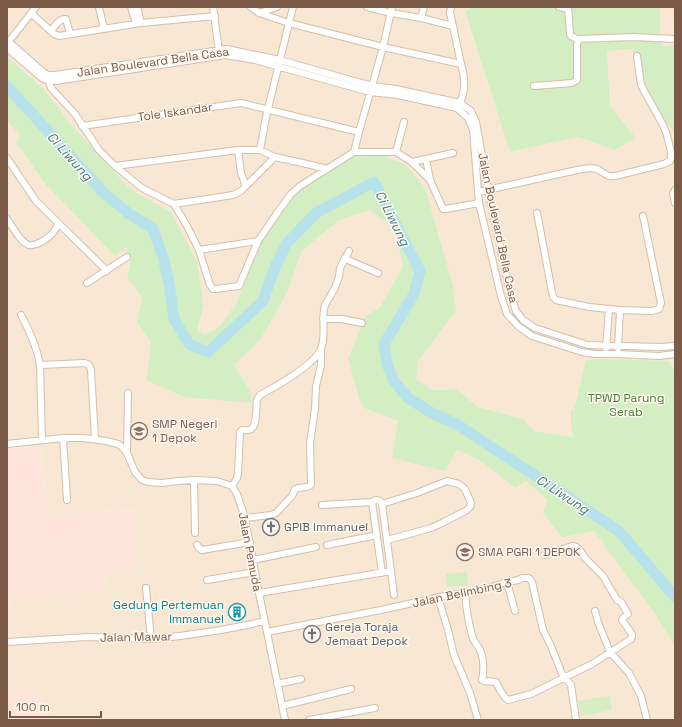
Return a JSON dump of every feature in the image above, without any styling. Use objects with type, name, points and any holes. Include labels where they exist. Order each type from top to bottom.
[{"type":"street","points":[[36,7],[7,44],[43,72],[48,78],[52,88],[75,114],[99,150],[115,166],[142,188],[174,204],[199,250],[210,285],[213,289],[218,290],[239,286],[258,241],[291,194],[300,186],[354,152],[396,152],[412,162],[430,180]]},
{"type":"street","points":[[99,7],[104,29]]},
{"type":"street","points":[[131,7],[139,23]]},
{"type":"street","points":[[137,7],[139,23]]},
{"type":"street","points":[[213,7],[219,53]]},
{"type":"street","points":[[251,7],[259,13],[289,23],[383,47],[461,64]]},
{"type":"street","points":[[259,13],[277,7]]},
{"type":"street","points":[[260,150],[293,7]]},
{"type":"street","points":[[367,7],[392,10],[453,26]]},
{"type":"street","points":[[422,18],[424,7]]},
{"type":"street","points":[[452,7],[450,13],[464,76],[464,87],[458,106]]},
{"type":"street","points":[[559,7],[568,8],[570,34],[571,36],[579,39],[611,37],[675,39]]},
{"type":"street","points":[[354,152],[392,10]]},
{"type":"street","points":[[31,13],[51,31],[59,36],[139,23],[214,16]]},
{"type":"street","points":[[51,31],[58,22],[63,19],[67,22],[70,34]]},
{"type":"street","points":[[534,86],[572,83],[577,80],[577,44],[579,39]]},
{"type":"street","name":"Jalan Boulevard Bella Casa","points":[[48,78],[64,80],[219,53],[227,49],[280,60],[371,89]]},
{"type":"street","name":"Jalan Boulevard Bella Casa","points":[[219,53],[255,60],[278,67],[371,89],[396,89],[471,110],[476,122],[488,189],[510,293],[516,311],[523,320],[535,328],[588,345],[675,346]]},
{"type":"street","points":[[478,192],[588,168],[597,169],[606,175],[615,176],[664,164],[670,161],[671,152],[667,135],[641,85],[637,56]]},
{"type":"street","name":"Tole Iskandar","points":[[82,126],[241,103],[359,132]]},
{"type":"street","name":"Jalan Boulevard Bella Casa","points":[[458,106],[468,118],[473,130],[479,202],[501,296],[507,314],[518,326],[532,336],[582,352],[595,354],[659,356],[675,354]]},
{"type":"street","points":[[396,152],[404,122]]},
{"type":"street","points":[[115,166],[238,150],[260,150],[275,157],[327,169]]},
{"type":"street","points":[[238,150],[241,173],[246,186]]},
{"type":"street","points":[[412,162],[453,153]]},
{"type":"street","points":[[174,204],[233,195],[241,191],[275,157]]},
{"type":"street","points":[[7,158],[9,167],[36,202],[106,271]]},
{"type":"street","points":[[426,159],[430,180],[443,209],[479,202]]},
{"type":"street","points":[[674,201],[673,194],[675,190]]},
{"type":"street","points":[[537,213],[553,297],[556,300],[589,307],[652,311],[658,309],[661,303],[642,216]]},
{"type":"street","points":[[7,219],[23,241],[28,245],[34,245],[44,241],[55,232],[58,224]]},
{"type":"street","points":[[199,250],[258,241]]},
{"type":"street","points":[[245,518],[276,513],[292,496],[295,489],[298,487],[307,487],[311,485],[310,444],[315,409],[316,386],[321,365],[324,309],[335,288],[339,277],[340,268],[349,251]]},
{"type":"street","points":[[86,283],[127,257]]},
{"type":"street","points":[[345,258],[378,273]]},
{"type":"street","points":[[606,354],[608,309]]},
{"type":"street","points":[[618,354],[620,310]]},
{"type":"street","points":[[22,315],[35,345],[40,365],[42,440]]},
{"type":"street","points":[[323,319],[342,319],[362,323]]},
{"type":"street","points":[[7,444],[63,438],[95,439],[106,441],[118,444],[127,453],[135,472],[142,480],[148,482],[194,480],[217,481],[232,486],[238,473],[240,432],[242,430],[249,430],[253,428],[258,398],[297,373],[321,349]]},
{"type":"street","points":[[40,365],[90,364],[95,439]]},
{"type":"street","points":[[127,453],[128,393]]},
{"type":"street","points":[[63,438],[67,500]]},
{"type":"street","points":[[194,480],[195,533]]},
{"type":"street","points":[[382,504],[417,493],[447,481],[459,484],[463,487],[468,494],[471,503],[467,510],[431,528],[387,540]]},
{"type":"street","name":"Jalan Pemuda","points":[[232,486],[237,494],[245,518],[258,593],[285,720]]},
{"type":"street","points":[[322,505],[372,502],[379,500],[382,504],[394,595]]},
{"type":"street","points":[[372,502],[382,573]]},
{"type":"street","points":[[327,545],[377,535]]},
{"type":"street","points":[[197,545],[202,550],[250,542]]},
{"type":"street","points":[[465,593],[466,606],[473,639],[480,650],[484,669],[482,680],[496,682],[502,694],[508,700],[531,694],[565,678],[592,664],[632,638],[632,634],[622,620],[628,613],[621,602],[617,601],[603,576],[589,563],[579,549],[576,547],[568,547],[544,555]]},
{"type":"street","points":[[253,560],[316,548]]},
{"type":"street","points":[[258,593],[391,571]]},
{"type":"street","points":[[207,580],[255,572]]},
{"type":"street","name":"Jalan Belimbing 3","points":[[267,632],[381,610],[438,597],[483,590],[507,582],[526,578],[531,580],[543,630],[565,678]]},
{"type":"street","points":[[507,582],[515,611]]},
{"type":"street","points":[[146,588],[150,638]]},
{"type":"street","points":[[438,597],[454,655],[470,693],[478,720]]},
{"type":"street","points":[[595,611],[610,652],[629,673],[641,696],[647,720]]},
{"type":"street","name":"Jalan Mawar","points":[[7,642],[87,637],[136,639],[180,636],[264,621]]},
{"type":"street","points":[[565,678],[572,688],[576,720]]},
{"type":"street","points":[[277,684],[301,679]]},
{"type":"street","points":[[282,706],[351,689]]},
{"type":"street","points":[[309,720],[375,708]]},
{"type":"shaded area","points":[[7,7],[473,7],[465,11],[510,152],[578,137],[615,150],[636,138],[610,106],[607,51],[633,49],[637,82],[675,134],[675,372],[669,361],[574,410],[572,409],[571,424],[574,437],[534,431],[522,419],[478,407],[456,389],[432,390],[415,379],[418,361],[456,311],[406,165],[385,156],[359,154],[270,219],[237,302],[219,327],[205,335],[197,330],[204,305],[171,212],[130,189],[69,122],[43,88],[7,57]]},
{"type":"shaded area","points":[[660,7],[675,7],[675,46],[661,46]]},
{"type":"shaded area","points":[[7,120],[20,136],[16,142],[46,185],[115,256],[126,247],[131,258],[127,278],[142,297],[137,323],[151,342],[146,379],[249,389],[234,365],[260,340],[286,295],[302,251],[338,221],[369,210],[394,227],[403,266],[380,307],[365,317],[398,421],[479,460],[515,488],[526,481],[547,500],[594,531],[655,614],[675,646],[675,720],[7,720],[7,615],[12,614],[11,599],[53,597],[108,587],[105,573],[137,566],[131,534],[136,509],[96,511],[47,517],[42,447],[7,448]]},
{"type":"shaded area","points":[[42,447],[47,517],[96,511],[136,509],[131,534],[137,566],[105,573],[108,587],[53,597],[11,599],[12,615],[7,615],[7,448]]},
{"type":"shaded area","points":[[41,691],[46,720],[7,720],[7,693]]},
{"type":"green space","points":[[473,7],[660,7],[661,46],[675,46],[675,134],[637,82],[633,49],[607,51],[610,106],[636,138],[615,150],[578,137],[510,152],[465,11]]},
{"type":"green space","name":"TPWD Parung Serab","points":[[7,57],[43,88],[69,122],[130,189],[171,212],[197,262],[204,305],[197,330],[205,335],[219,327],[237,302],[270,219],[295,187],[359,154],[385,156],[406,165],[425,188],[453,286],[456,311],[418,361],[416,379],[432,390],[456,389],[478,407],[523,419],[534,431],[573,437],[571,409],[574,410],[586,360],[669,361],[675,372],[675,646],[655,614],[594,531],[562,537],[543,513],[547,500],[526,481],[515,488],[479,460],[457,450],[445,471],[392,458],[398,421],[362,407],[348,359],[365,317],[380,307],[403,266],[394,227],[369,210],[338,221],[302,251],[286,295],[260,340],[234,365],[249,389],[253,403],[184,397],[146,380],[151,342],[137,323],[142,297],[127,278],[131,258],[126,247],[115,256],[46,185],[16,142],[20,136],[7,120]]},
{"type":"green space","points":[[467,572],[468,585],[447,587],[446,574]]},
{"type":"green space","points":[[610,696],[612,710],[581,716],[578,701]]},
{"type":"waterway","name":"Ci Liwung","points":[[7,86],[103,192],[128,213],[153,229],[163,257],[169,283],[174,319],[189,344],[208,352],[263,301],[275,267],[287,243],[316,213],[374,182],[420,271],[414,294],[384,344],[387,364],[394,381],[408,398],[432,413],[458,425],[619,531],[675,597]]},
{"type":"place","name":"SMP Negeri 1 Depok","points":[[139,431]]},
{"type":"place","name":"GPIB Immanuel","points":[[271,527]]},
{"type":"place","name":"SMA PGRI 1 DEPOK","points":[[465,552]]},
{"type":"place","name":"Gedung Pertemuan Immanuel","points":[[237,612]]},
{"type":"place","name":"Gereja Toraja Jemaat Depok","points":[[312,634]]}]
